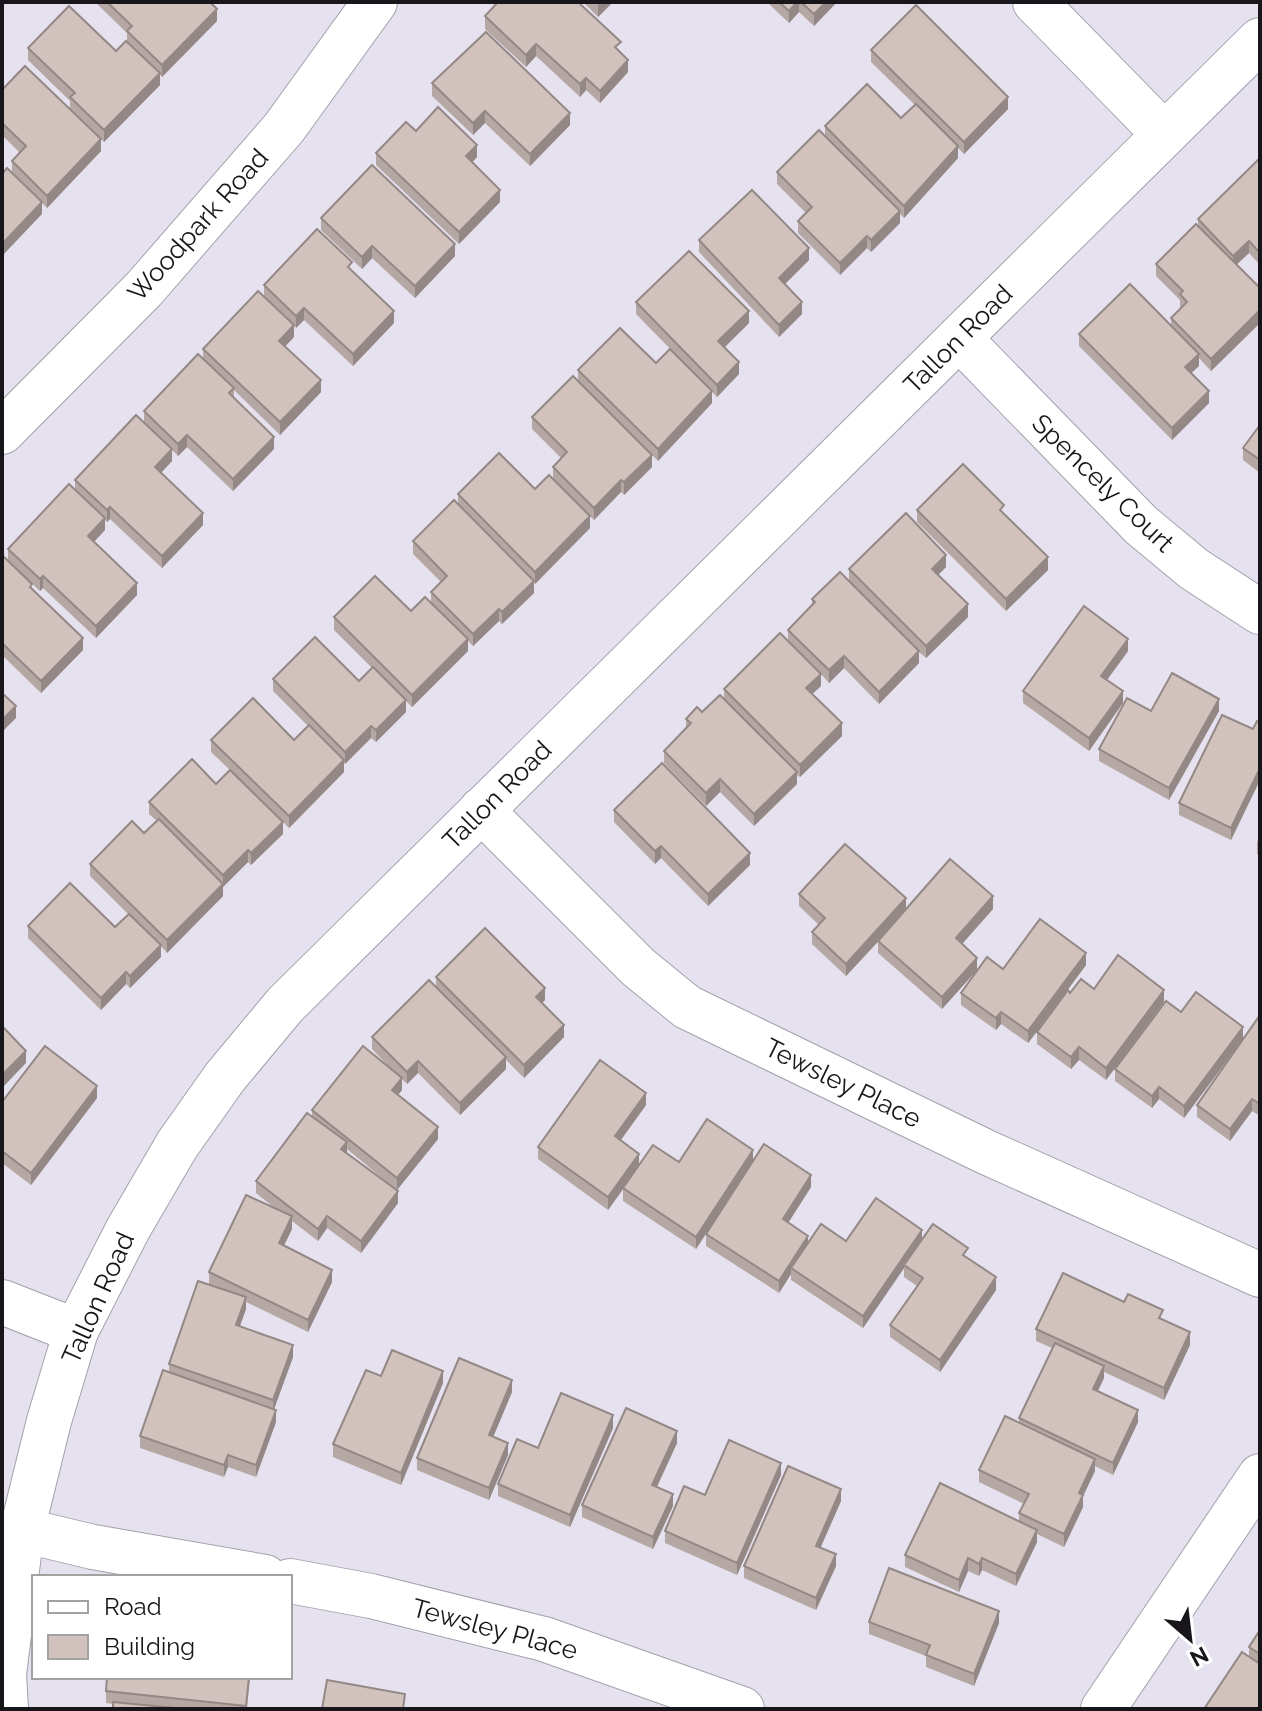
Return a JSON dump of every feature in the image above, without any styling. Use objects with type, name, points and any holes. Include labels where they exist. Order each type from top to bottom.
[{"type":"street","name":"Woodpark Road","points":[[2,432],[144,289],[284,128],[375,2]]},
{"type":"street","points":[[1035,2],[1164,134]]},
{"type":"street","name":"Tallon Road","points":[[6,1709],[4,1674],[22,1530],[49,1421],[76,1331],[135,1217],[177,1145],[225,1077],[285,1005],[1260,40]]},
{"type":"street","name":"Spencely Court","points":[[959,338],[1141,525],[1194,569],[1260,612]]},
{"type":"street","name":"Tewsley Place","points":[[481,810],[638,967],[687,1007],[986,1152],[1260,1275]]},
{"type":"street","points":[[2,1302],[76,1331]]},
{"type":"street","points":[[1103,1709],[1260,1476]]},
{"type":"street","points":[[22,1530],[93,1547],[254,1575]]},
{"type":"street","name":"Tewsley Place","points":[[292,1581],[371,1596],[544,1639],[742,1709]]},
{"type":"building","points":[[107,2],[210,2],[217,9],[162,65],[127,31],[132,26]]},
{"type":"building","points":[[498,2],[578,2],[621,42],[615,47],[628,60],[600,91],[586,78],[580,84],[536,44],[526,55],[485,16]]},
{"type":"building","points":[[779,2],[797,2],[789,11]]},
{"type":"building","points":[[801,2],[826,2],[814,14]]},
{"type":"building","points":[[916,5],[1008,97],[964,142],[871,50]]},
{"type":"building","points":[[69,6],[116,51],[126,41],[160,73],[104,130],[70,97],[75,93],[28,48]]},
{"type":"building","points":[[486,32],[570,113],[530,154],[485,111],[473,123],[432,83]]},
{"type":"building","points":[[25,66],[101,139],[47,196],[12,161],[26,146],[2,123],[2,90]]},
{"type":"building","points":[[867,84],[901,118],[916,104],[958,146],[904,206],[825,126]]},
{"type":"building","points":[[438,107],[477,145],[466,156],[500,190],[459,232],[376,153],[406,122],[416,131]]},
{"type":"building","points":[[819,130],[900,211],[871,240],[867,236],[840,263],[798,221],[812,207],[777,172]]},
{"type":"building","points":[[1258,160],[1260,253],[1249,241],[1233,256],[1198,219]]},
{"type":"building","points":[[372,165],[455,244],[415,286],[372,246],[362,257],[321,218]]},
{"type":"building","points":[[7,168],[42,202],[2,244],[2,174]]},
{"type":"building","points":[[752,190],[809,248],[779,278],[802,302],[779,325],[699,240]]},
{"type":"building","points":[[1196,224],[1260,288],[1260,310],[1211,359],[1171,318],[1187,302],[1180,294],[1183,291],[1156,264]]},
{"type":"building","points":[[317,229],[352,262],[348,267],[394,311],[353,354],[304,308],[296,316],[264,285]]},
{"type":"building","points":[[689,251],[749,311],[718,341],[739,362],[717,385],[636,302]]},
{"type":"building","points":[[1130,284],[1199,354],[1185,367],[1209,391],[1172,428],[1079,334]]},
{"type":"building","points":[[258,291],[294,325],[279,341],[321,380],[280,422],[203,349]]},
{"type":"building","points":[[620,328],[656,363],[670,349],[712,391],[658,449],[578,370]]},
{"type":"building","points":[[198,354],[234,388],[229,393],[274,437],[233,479],[187,435],[178,444],[144,411]]},
{"type":"building","points":[[573,376],[652,455],[624,482],[621,480],[594,508],[553,467],[567,452],[532,417]]},
{"type":"building","points":[[136,415],[172,449],[155,467],[203,513],[162,556],[110,507],[107,510],[75,480]]},
{"type":"building","points":[[1260,425],[1260,460],[1243,448]]},
{"type":"building","points":[[499,453],[535,489],[549,475],[590,516],[535,572],[458,494]]},
{"type":"building","points":[[963,464],[1004,505],[1000,510],[1048,557],[1006,599],[917,510]]},
{"type":"building","points":[[69,484],[105,518],[88,536],[137,583],[96,626],[43,576],[40,579],[8,549]]},
{"type":"building","points":[[454,500],[534,581],[502,612],[499,609],[473,634],[431,592],[447,576],[413,541]]},
{"type":"building","points":[[906,513],[946,555],[932,569],[968,604],[926,646],[849,569]]},
{"type":"building","points":[[2,555],[83,638],[41,681],[2,643]]},
{"type":"building","points":[[840,572],[919,651],[879,692],[844,656],[829,670],[788,630],[815,602],[812,599]]},
{"type":"building","points":[[375,576],[411,611],[425,597],[468,639],[412,695],[334,617]]},
{"type":"building","points":[[1084,606],[1128,639],[1101,676],[1123,691],[1089,738],[1023,691]]},
{"type":"building","points":[[780,633],[821,674],[806,688],[842,723],[800,765],[724,689]]},
{"type":"building","points":[[315,637],[359,681],[373,667],[406,700],[376,730],[371,726],[345,752],[273,679]]},
{"type":"building","points":[[1172,673],[1219,699],[1169,788],[1099,749],[1127,698],[1151,711]]},
{"type":"building","points":[[2,693],[16,706],[2,720]]},
{"type":"building","points":[[720,695],[797,772],[754,814],[720,779],[706,793],[664,751],[691,723],[686,719],[697,707],[702,712]]},
{"type":"building","points":[[253,698],[294,740],[309,725],[344,760],[289,816],[211,740]]},
{"type":"building","points":[[1222,715],[1253,729],[1257,721],[1260,722],[1260,773],[1231,828],[1179,803]]},
{"type":"building","points":[[192,759],[216,784],[230,770],[283,822],[223,875],[149,802]]},
{"type":"building","points":[[662,763],[750,853],[708,894],[661,846],[655,851],[614,810]]},
{"type":"building","points":[[159,819],[223,884],[167,940],[90,864],[132,821],[144,833]]},
{"type":"building","points":[[845,844],[906,898],[846,964],[812,932],[825,918],[799,894]]},
{"type":"building","points":[[950,859],[993,896],[956,938],[977,958],[942,997],[878,941]]},
{"type":"building","points":[[70,883],[115,927],[129,914],[161,945],[130,976],[126,972],[101,998],[28,926]]},
{"type":"building","points":[[1040,919],[1086,953],[1028,1031],[1001,1012],[996,1018],[961,993],[987,957],[1003,969]]},
{"type":"building","points":[[485,928],[545,988],[536,997],[564,1025],[524,1065],[436,977]]},
{"type":"building","points":[[1118,955],[1164,990],[1106,1068],[1079,1047],[1071,1057],[1037,1032],[1068,990],[1070,993],[1081,979],[1094,989]]},
{"type":"building","points":[[429,980],[506,1057],[460,1103],[418,1061],[407,1072],[372,1037]]},
{"type":"building","points":[[1196,992],[1243,1027],[1184,1106],[1159,1087],[1152,1096],[1115,1069],[1166,1001],[1181,1012]]},
{"type":"building","points":[[1260,1015],[1260,1104],[1252,1099],[1230,1129],[1197,1105]]},
{"type":"building","points":[[2,1026],[26,1051],[2,1075]]},
{"type":"building","points":[[45,1046],[97,1086],[31,1173],[2,1151],[2,1102]]},
{"type":"building","points":[[363,1046],[402,1078],[392,1090],[438,1127],[397,1178],[312,1110]]},
{"type":"building","points":[[600,1060],[646,1093],[615,1136],[639,1154],[608,1197],[538,1147]]},
{"type":"building","points":[[307,1113],[347,1142],[341,1149],[398,1191],[361,1241],[327,1216],[318,1229],[256,1181]]},
{"type":"building","points":[[707,1119],[753,1150],[696,1237],[623,1188],[653,1145],[679,1162]]},
{"type":"building","points":[[764,1144],[811,1175],[783,1219],[808,1236],[779,1281],[706,1234]]},
{"type":"building","points":[[246,1195],[292,1216],[279,1243],[332,1270],[308,1320],[209,1272]]},
{"type":"building","points":[[876,1198],[922,1230],[863,1316],[791,1268],[821,1224],[846,1241]]},
{"type":"building","points":[[933,1224],[968,1248],[963,1255],[996,1277],[940,1360],[890,1325],[923,1278],[904,1265]]},
{"type":"building","points":[[1063,1273],[1124,1302],[1128,1294],[1163,1310],[1159,1318],[1190,1332],[1164,1388],[1036,1329]]},
{"type":"building","points":[[198,1281],[246,1297],[236,1325],[293,1345],[273,1400],[169,1364]]},
{"type":"building","points":[[1055,1343],[1104,1366],[1093,1389],[1138,1410],[1113,1463],[1019,1418]]},
{"type":"building","points":[[392,1350],[443,1371],[401,1473],[333,1444],[366,1370],[381,1376]]},
{"type":"building","points":[[459,1358],[512,1380],[489,1435],[508,1443],[489,1488],[417,1458]]},
{"type":"building","points":[[163,1370],[276,1410],[256,1465],[228,1455],[224,1465],[140,1436]]},
{"type":"building","points":[[561,1393],[613,1415],[570,1515],[498,1484],[517,1439],[538,1448]]},
{"type":"building","points":[[626,1408],[677,1431],[652,1485],[673,1494],[653,1537],[582,1505]]},
{"type":"building","points":[[1005,1416],[1095,1459],[1079,1493],[1083,1495],[1064,1534],[1019,1513],[1029,1494],[979,1470]]},
{"type":"building","points":[[729,1440],[781,1463],[737,1563],[665,1531],[684,1486],[705,1495]]},
{"type":"building","points":[[788,1466],[841,1489],[816,1546],[836,1554],[816,1598],[744,1566]]},
{"type":"building","points":[[940,1483],[1037,1530],[1016,1574],[982,1558],[979,1564],[968,1558],[959,1580],[905,1555]]},
{"type":"building","points":[[889,1568],[999,1611],[974,1674],[926,1655],[930,1645],[869,1622]]},
{"type":"building","points":[[1260,1630],[1260,1654],[1249,1647]]},
{"type":"building","points":[[1242,1652],[1260,1664],[1260,1709],[1204,1709]]},
{"type":"building","points":[[107,1679],[249,1679],[246,1706],[106,1691]]},
{"type":"building","points":[[327,1680],[405,1694],[403,1709],[322,1709]]},
{"type":"building","points":[[113,1702],[186,1709],[113,1709]]}]
